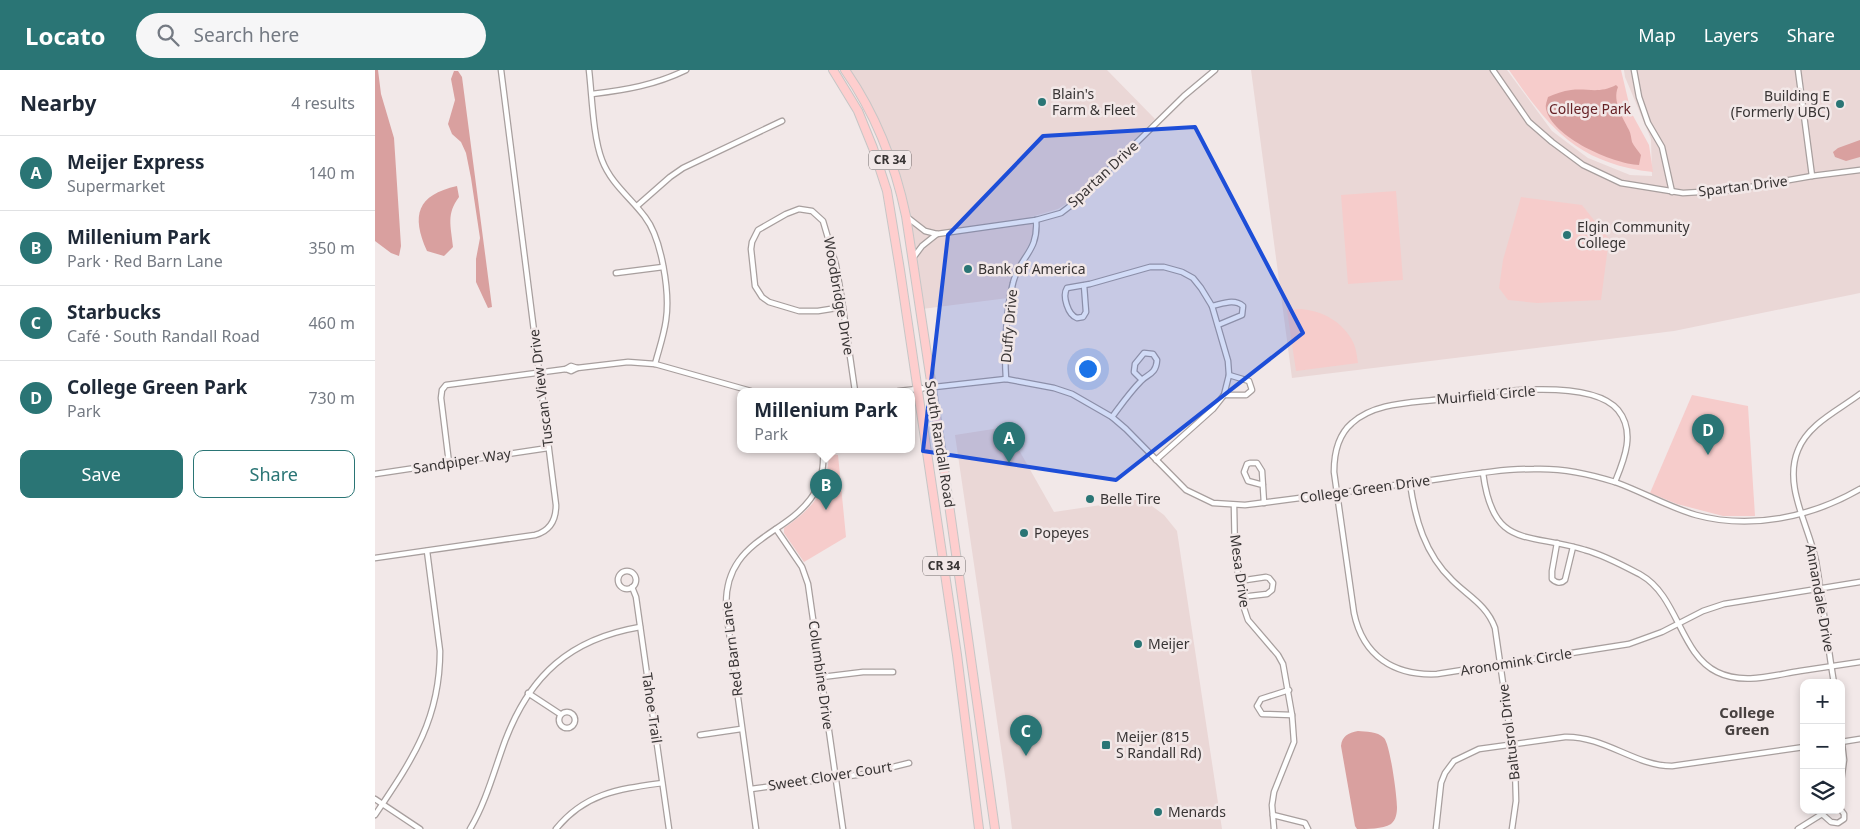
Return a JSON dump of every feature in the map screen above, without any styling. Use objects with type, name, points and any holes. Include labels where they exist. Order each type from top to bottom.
[{"type":"main road","name":"South Randall Road","points":[[833,70],[858,112],[873,148],[887,191],[901,270],[957,655],[979,829]]},
{"type":"main road","name":"South Randall Road","points":[[845,70],[860,94],[881,136],[906,216],[951,513],[995,829]]},
{"type":"street","name":"Tuscan View Drive","points":[[375,558],[521,537],[545,531],[553,522],[556,512],[501,70]]},
{"type":"street","points":[[589,70],[601,159],[611,178],[637,206],[657,238],[666,294],[666,319],[655,364]]},
{"type":"street","points":[[592,94],[641,87],[656,83],[686,70]]},
{"type":"street","name":"Spartan Drive","points":[[937,234],[1036,220],[1061,213],[1077,200],[1184,96],[1215,70]]},
{"type":"street","name":"Spartan Drive","points":[[1493,70],[1529,122],[1551,142],[1583,165],[1621,183],[1683,193],[1733,190],[1812,176],[1860,170]]},
{"type":"street","points":[[1634,70],[1639,97],[1648,123],[1663,147],[1671,192]]},
{"type":"street","points":[[1798,70],[1812,176]]},
{"type":"street","points":[[637,206],[666,180],[683,168],[782,121]]},
{"type":"street","name":"Woodbridge Drive","points":[[843,307],[818,311],[799,311],[769,302],[762,297],[755,286],[751,250],[758,230],[799,209],[808,210],[821,217],[827,228],[836,265],[843,307],[855,388]]},
{"type":"street","points":[[906,216],[925,231],[937,234]]},
{"type":"street","name":"Duffy Drive","points":[[1006,379],[1009,309],[1013,281],[1034,244],[1037,233],[1036,220]]},
{"type":"street","points":[[912,258],[922,246],[937,234]]},
{"type":"street","points":[[616,274],[663,267]]},
{"type":"street","points":[[1084,285],[1086,312],[1080,318],[1075,318],[1071,314],[1065,297],[1064,292],[1067,288],[1150,268],[1164,267],[1182,272],[1193,278],[1212,306],[1228,361],[1229,375],[1224,395],[1213,408],[1155,460]]},
{"type":"street","points":[[1212,306],[1233,302],[1243,306],[1242,315],[1218,325]]},
{"type":"street","points":[[1112,417],[1141,380],[1149,376],[1154,370],[1157,360],[1153,354],[1143,353],[1135,364],[1134,372],[1141,380]]},
{"type":"street","points":[[449,463],[441,398],[444,387],[449,383],[566,369],[571,366],[577,368],[628,362],[655,364],[740,388]]},
{"type":"street","points":[[1224,395],[1247,395],[1252,390],[1249,381],[1229,375]]},
{"type":"street","name":"College Green Drive","points":[[917,388],[1006,379],[1036,383],[1072,394],[1112,417],[1186,490],[1213,503],[1233,506],[1483,473],[1534,469],[1583,474],[1615,482],[1679,509],[1711,518],[1737,521],[1802,513],[1833,504],[1860,489]]},
{"type":"street","name":"Muirfield Circle","points":[[1337,493],[1334,464],[1340,440],[1350,424],[1368,412],[1392,405],[1497,391],[1521,390],[1587,394],[1598,397],[1616,408],[1626,424],[1628,441],[1615,482]]},
{"type":"street","name":"Annandale Drive","points":[[1833,679],[1815,559],[1793,480],[1793,469],[1797,450],[1806,436],[1819,423],[1860,394]]},
{"type":"street","name":"Sandpiper Way","points":[[375,474],[548,448]]},
{"type":"street","name":"Red Barn Lane","points":[[756,829],[726,609],[727,585],[735,566],[752,545],[803,509],[815,492],[823,472],[823,453]]},
{"type":"street","points":[[1263,485],[1248,481],[1244,472],[1247,464],[1257,463],[1262,471],[1263,485],[1264,503]]},
{"type":"street","points":[[1483,473],[1489,504],[1504,527],[1527,538],[1557,543],[1599,555],[1641,576],[1657,588],[1679,622],[1689,643],[1706,664],[1717,672],[1745,679],[1860,662]]},
{"type":"street","name":"Baltusrol Drive","points":[[1410,483],[1416,518],[1427,546],[1447,575],[1480,603],[1491,618],[1497,635],[1513,744],[1516,801],[1512,829]]},
{"type":"street","name":"Aronomink Circle","points":[[1337,493],[1355,620],[1361,636],[1376,656],[1389,665],[1419,674],[1437,674],[1629,644],[1662,632],[1679,622],[1711,608],[1738,600],[1860,582]]},
{"type":"street","name":"Mesa Drive","points":[[1233,506],[1234,543],[1241,597],[1248,620],[1278,655],[1283,664],[1289,690],[1293,742],[1274,792],[1274,829]]},
{"type":"street","name":"Columbine Drive","points":[[776,529],[806,576],[843,829]]},
{"type":"street","points":[[1557,543],[1551,571],[1552,580],[1555,582],[1559,583],[1565,580],[1573,547]]},
{"type":"street","points":[[375,815],[411,759],[425,733],[439,682],[439,632],[427,551]]},
{"type":"street","points":[[1239,581],[1266,577],[1273,583],[1272,590],[1267,594],[1241,597]]},
{"type":"street","name":"Tahoe Trail","points":[[632,587],[636,593],[669,829]]},
{"type":"street","points":[[470,829],[481,811],[516,714],[529,693],[551,667],[574,650],[603,636],[640,626]]},
{"type":"street","points":[[822,677],[863,672],[893,672]]},
{"type":"street","points":[[1289,690],[1261,699],[1257,706],[1262,714],[1292,715]]},
{"type":"street","points":[[529,693],[560,714]]},
{"type":"street","points":[[700,735],[741,728]]},
{"type":"street","points":[[1436,829],[1441,783],[1445,773],[1454,761],[1479,748],[1578,736],[1617,749],[1647,762],[1666,766],[1686,765],[1800,748]]},
{"type":"street","points":[[1845,742],[1860,739]]},
{"type":"street","name":"Sweet Clover Court","points":[[751,789],[879,771],[909,763]]},
{"type":"street","points":[[556,829],[582,804],[602,794],[626,788],[662,783]]},
{"type":"street","points":[[375,799],[420,829]]},
{"type":"street","points":[[1798,829],[1821,814]]},
{"type":"street","points":[[1825,814],[1831,822],[1838,824],[1843,819],[1844,814]]},
{"type":"street","points":[[1273,815],[1305,823],[1307,829]]},
{"type":"highlighted area","points":[[1195,127],[1303,333],[1116,480],[923,451],[948,235],[1043,136]]},
{"type":"shaded area","points":[[375,70],[378,70],[381,94],[394,138],[401,246],[399,256],[391,253],[375,241]]},
{"type":"shaded area","points":[[849,70],[1107,70],[1155,119],[1074,199],[1058,209],[1031,217],[1034,234],[1011,280],[1008,298],[922,309],[909,213],[894,158],[868,103]]},
{"type":"shaded area","name":"Elgin Community College","points":[[1251,70],[1507,70],[1552,131],[1588,158],[1630,175],[1652,176],[1651,139],[1625,77],[1624,70],[1860,70],[1860,293],[1674,331],[1292,378]]},
{"type":"shaded area","points":[[454,71],[458,71],[462,77],[492,307],[488,308],[476,282],[476,259],[480,238],[466,153],[461,142],[452,134],[448,124],[455,100],[451,79]]},
{"type":"shaded area","points":[[1616,85],[1618,87],[1617,104],[1630,132],[1632,142],[1641,155],[1639,165],[1614,160],[1571,139],[1559,129],[1546,109],[1548,97],[1556,94],[1571,90],[1604,89]]},
{"type":"shaded area","points":[[1860,140],[1860,157],[1846,161],[1835,157],[1833,152],[1838,148]]},
{"type":"shaded area","points":[[457,186],[459,197],[452,209],[450,220],[453,247],[444,256],[427,251],[419,227],[421,208],[433,195]]},
{"type":"shaded area","points":[[1006,427],[1054,512],[1148,498],[1148,503],[1164,515],[1177,531],[1222,829],[1012,829],[955,435]]},
{"type":"shaded area","points":[[1358,731],[1378,734],[1384,738],[1389,750],[1397,809],[1393,822],[1383,827],[1357,829],[1355,826],[1341,746],[1346,736]]},
{"type":"green space","name":"College Park","points":[[1509,70],[1621,70],[1631,112],[1649,145],[1653,172],[1604,161],[1568,140],[1538,110]]},
{"type":"green space","points":[[1396,191],[1403,280],[1348,284],[1341,195]]},
{"type":"green space","points":[[1521,197],[1582,205],[1609,239],[1601,300],[1537,303],[1508,300],[1499,288],[1503,260]]},
{"type":"green space","points":[[1301,309],[1317,312],[1337,322],[1348,333],[1356,352],[1358,363],[1296,371],[1287,310]]},
{"type":"green space","points":[[1692,395],[1748,406],[1755,516],[1723,516],[1677,504],[1650,493]]},
{"type":"green space","points":[[829,454],[838,455],[846,537],[804,562],[784,533],[784,528],[811,505],[822,489],[828,467]]},
{"type":"place","name":"Blain's Farm & Fleet","points":[[1042,102]]},
{"type":"place","name":"Building E (Formerly UBC)","points":[[1840,104]]},
{"type":"place","name":"Elgin Community College","points":[[1567,235]]},
{"type":"place","name":"Bank of America","points":[[968,269]]},
{"type":"place","name":"College Green Park","points":[[1708,455]]},
{"type":"place","name":"Meijer Express","points":[[1009,463]]},
{"type":"place","name":"Belle Tire","points":[[1090,499]]},
{"type":"place","name":"Millenium Park","points":[[826,510]]},
{"type":"place","name":"Popeyes","points":[[1024,533]]},
{"type":"place","name":"Meijer","points":[[1138,644]]},
{"type":"place","name":"Meijer (815 S Randall Rd)","points":[[1106,745]]},
{"type":"place","name":"Starbucks","points":[[1026,756]]},
{"type":"place","name":"Menards","points":[[1158,812]]},
{"type":"district","name":"College Green","points":[[1747,722]]}]
